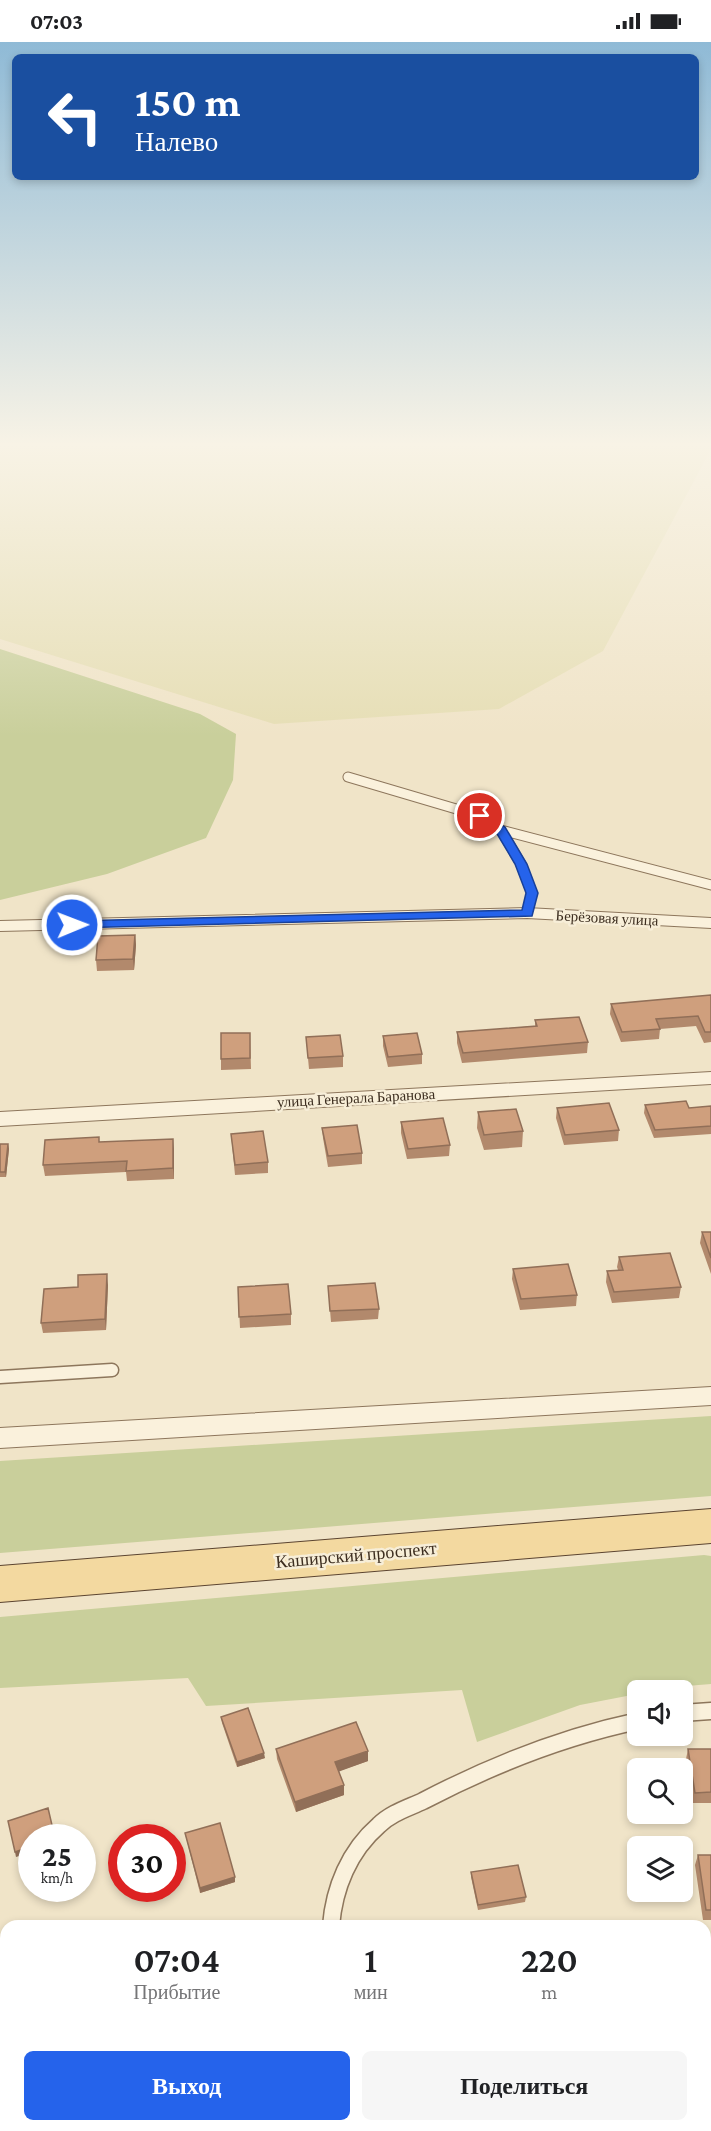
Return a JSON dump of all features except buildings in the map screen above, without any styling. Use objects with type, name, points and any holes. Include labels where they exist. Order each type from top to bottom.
[{"type":"main road","name":"Каширский проспект","points":[[0,1584],[711,1526]]},
{"type":"street","name":"Берёзовая улица","points":[[0,926],[527,913],[711,923]]},
{"type":"street","name":"улица Генерала Баранова","points":[[0,1119],[711,1078]]},
{"type":"street","points":[[0,1438],[711,1396]]},
{"type":"lane","points":[[348,777],[480,816],[501,830],[711,885]]},
{"type":"lane","points":[[501,830],[521,864],[532,893],[527,913]]},
{"type":"lane","points":[[0,1377],[112,1370]]},
{"type":"lane","points":[[693,1712],[711,1711]]},
{"type":"lane","points":[[331,1920],[332,1900],[348,1863],[378,1825],[481,1770],[586,1731],[627,1723]]},
{"type":"shaded area","points":[[0,540],[662,540],[603,651],[499,709],[274,724],[0,639]]},
{"type":"green space","points":[[0,649],[200,714],[236,734],[233,780],[206,838],[107,874],[0,900]]},
{"type":"green space","points":[[711,1416],[711,1496],[0,1553],[0,1461]]},
{"type":"green space","points":[[704,1555],[711,1556],[711,1684],[693,1685],[693,1680],[627,1680],[627,1696],[580,1705],[477,1742],[462,1690],[206,1706],[188,1678],[0,1688],[0,1617]]},
{"type":"route","points":[[72,925],[527,913],[532,893],[521,864],[501,830],[480,816]]}]
